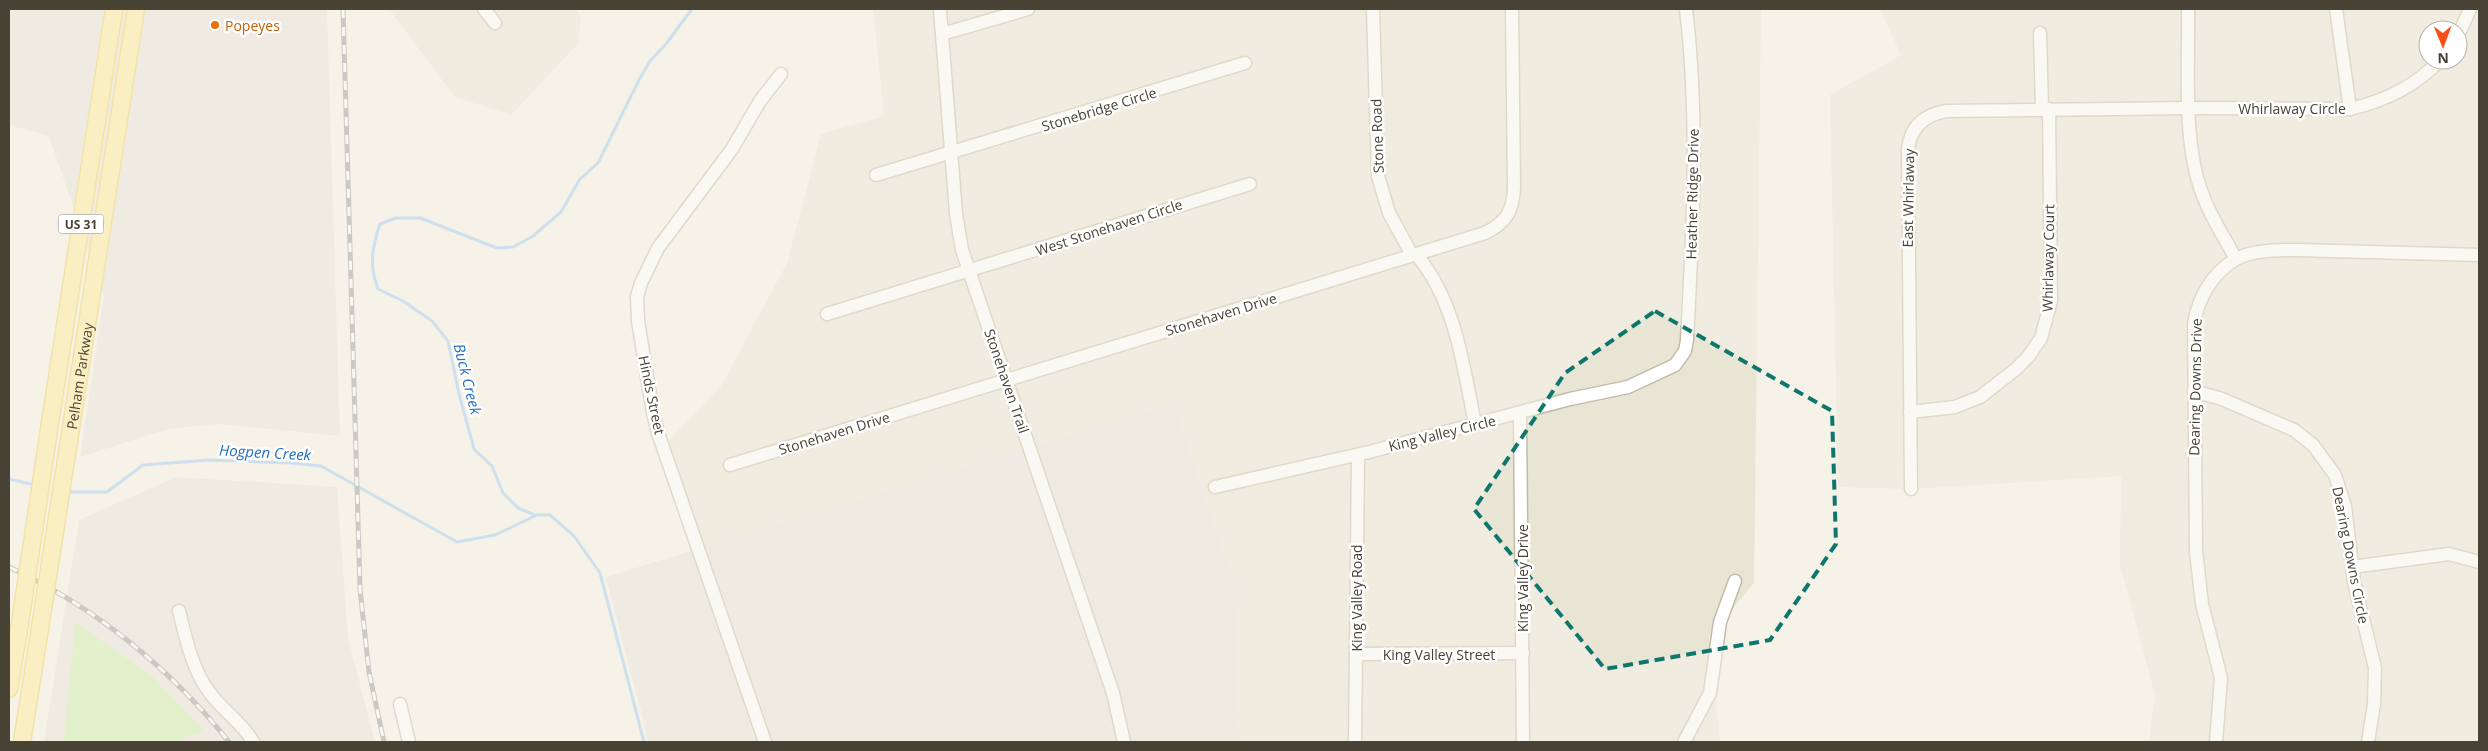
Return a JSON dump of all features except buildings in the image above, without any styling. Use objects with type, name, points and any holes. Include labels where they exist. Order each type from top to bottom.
[{"type":"main road","name":"Pelham Parkway","points":[[22,742],[136,9]]},
{"type":"main road","name":"Pelham Parkway","points":[[9,682],[20,623],[113,16]]},
{"type":"main road","points":[[113,16],[133,28]]},
{"type":"main road","points":[[93,145],[114,149]]},
{"type":"main road","points":[[73,274],[94,275]]},
{"type":"street","points":[[484,9],[495,23]]},
{"type":"street","name":"Stonehaven Trail","points":[[940,9],[959,233],[969,270],[1113,693],[1124,742]]},
{"type":"street","points":[[942,34],[1028,9]]},
{"type":"street","name":"Stone Road","points":[[1374,9],[1378,176],[1389,213],[1435,284],[1454,325],[1475,424]]},
{"type":"street","name":"Stonehaven Drive","points":[[730,465],[1485,233],[1506,220],[1512,208],[1514,188],[1512,9]]},
{"type":"street","name":"Heather Ridge Drive","points":[[1667,371],[1676,365],[1685,350],[1692,245],[1693,105],[1686,9]]},
{"type":"street","points":[[2188,9],[2192,151],[2199,185],[2214,219],[2236,259]]},
{"type":"street","points":[[2336,9],[2350,109]]},
{"type":"street","name":"Whirlaway Court","points":[[1910,412],[1955,408],[1980,398],[2016,369],[2028,357],[2041,338],[2051,301],[2045,109],[2040,33]]},
{"type":"street","name":"Stonebridge Circle","points":[[876,176],[1245,63]]},
{"type":"street","name":"Whirlaway Circle","points":[[2190,108],[2350,109],[2375,104],[2405,89],[2431,70]]},
{"type":"street","name":"Hinds Street","points":[[765,742],[658,433],[649,391],[636,308],[641,283],[658,248],[732,149],[760,101],[782,74]]},
{"type":"street","name":"East Whirlaway","points":[[1911,489],[1907,212],[1908,150],[1911,135],[1919,123],[1926,118],[1946,111],[2190,108]]},
{"type":"street","name":"West Stonehaven Circle","points":[[827,314],[1250,184]]},
{"type":"street","name":"Dearing Downs Drive","points":[[2216,742],[2220,678],[2202,604],[2197,566],[2194,324],[2200,301],[2212,280],[2236,259],[2251,253],[2272,251],[2479,254]]},
{"type":"street","name":"King Valley Circle","points":[[1216,486],[1358,455],[1520,414],[1570,399],[1628,387],[1667,371]]},
{"type":"street","name":"Dearing Downs Circle","points":[[2194,391],[2264,416],[2294,430],[2313,445],[2327,462],[2342,494],[2356,591],[2375,668],[2374,704],[2368,742]]},
{"type":"street","name":"King Valley Drive","points":[[1520,414],[1523,742]]},
{"type":"street","name":"King Valley Road","points":[[1355,742],[1358,455]]},
{"type":"street","points":[[2352,567],[2449,554],[2479,562]]},
{"type":"street","points":[[1684,742],[1710,693],[1720,622],[1735,581]]},
{"type":"street","points":[[179,611],[188,646],[208,691],[241,724],[253,742]]},
{"type":"street","name":"King Valley Street","points":[[1356,654],[1523,653]]},
{"type":"street","points":[[9,682],[31,684]]},
{"type":"street","points":[[400,704],[409,742]]},
{"type":"highlighted area","points":[[1655,311],[1832,411],[1836,544],[1770,640],[1605,669],[1474,509],[1565,373]]},
{"type":"shaded area","points":[[9,9],[327,9],[340,436],[218,424],[168,429],[80,457],[104,297],[49,136],[9,125]]},
{"type":"shaded area","points":[[389,9],[576,9],[581,16],[578,44],[511,115],[455,97]]},
{"type":"shaded area","points":[[873,9],[1761,9],[1754,583],[1709,637],[1720,742],[1240,742],[1234,582],[1174,403],[703,548],[668,441],[721,386],[787,263],[821,134],[884,116]]},
{"type":"shaded area","points":[[1880,9],[2479,9],[2479,742],[2149,742],[2155,695],[2120,565],[2121,476],[1911,489],[1838,487],[1830,95],[1901,55]]},
{"type":"shaded area","points":[[1174,403],[1234,582],[1240,742],[649,742],[606,577]]},
{"type":"shaded area","points":[[176,477],[337,487],[348,638],[375,742],[44,742],[79,520]]},
{"type":"green space","points":[[75,622],[153,677],[204,731],[176,742],[64,742]]},
{"type":"waterway","name":"Buck Creek","points":[[644,742],[600,573],[574,536],[550,515],[535,515],[518,508],[503,493],[492,466],[474,449],[459,394],[448,341],[432,321],[403,301],[378,289],[373,272],[373,256],[380,224],[396,218],[420,218],[497,248],[513,247],[533,236],[561,212],[580,179],[598,163],[650,61],[666,44],[692,9]]},
{"type":"waterway","name":"Hogpen Creek","points":[[65,492],[107,492],[143,465],[210,460],[291,463],[321,466],[457,542],[495,535],[535,516]]},
{"type":"waterway","name":"Hogpen Creek","points":[[9,479],[35,485]]},
{"type":"railway","points":[[343,9],[360,589],[369,672],[384,742]]},
{"type":"railway","points":[[9,567],[71,601],[101,620],[129,642],[182,689],[229,742]]},
{"type":"place","name":"Popeyes","points":[[215,25]]}]
